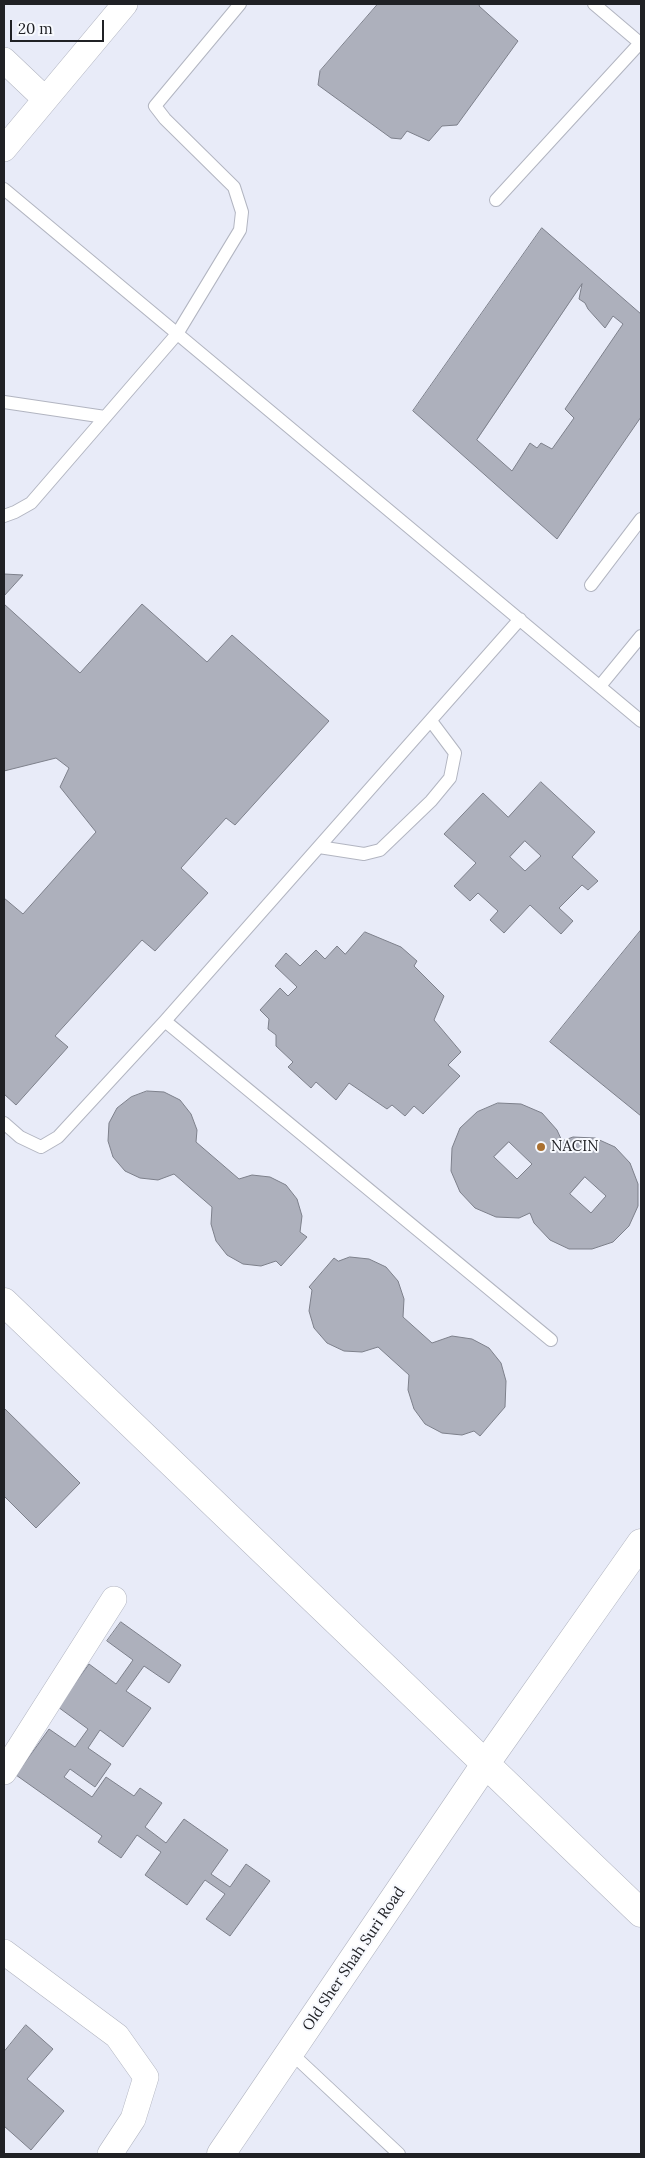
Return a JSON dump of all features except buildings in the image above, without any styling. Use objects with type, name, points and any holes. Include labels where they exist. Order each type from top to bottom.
[{"type":"street","points":[[4,149],[125,4]]},
{"type":"street","points":[[4,60],[45,99]]},
{"type":"street","points":[[4,1302],[641,1913]]},
{"type":"street","name":"Old Sher Shah Suri Road","points":[[221,2154],[486,1763],[641,1543]]},
{"type":"street","points":[[4,1772],[114,1599]]},
{"type":"street","points":[[4,1952],[117,2036],[146,2077],[133,2120],[110,2154]]},
{"type":"lane","points":[[4,516],[31,503],[177,334],[240,230],[242,212],[234,187],[165,119],[155,106],[240,4]]},
{"type":"lane","points":[[496,200],[640,43],[594,4]]},
{"type":"lane","points":[[4,189],[641,721]]},
{"type":"lane","points":[[4,402],[105,418]]},
{"type":"lane","points":[[591,585],[641,519]]},
{"type":"lane","points":[[4,1123],[20,1137],[40,1147],[58,1136],[165,1021],[520,619]]},
{"type":"lane","points":[[600,686],[641,636]]},
{"type":"lane","points":[[319,847],[364,854],[380,850],[431,801],[450,778],[455,753],[431,721]]},
{"type":"lane","points":[[165,1021],[551,1340]]},
{"type":"lane","points":[[290,2052],[399,2154]]},
{"type":"place","name":"NACIN","points":[[541,1147]]}]
